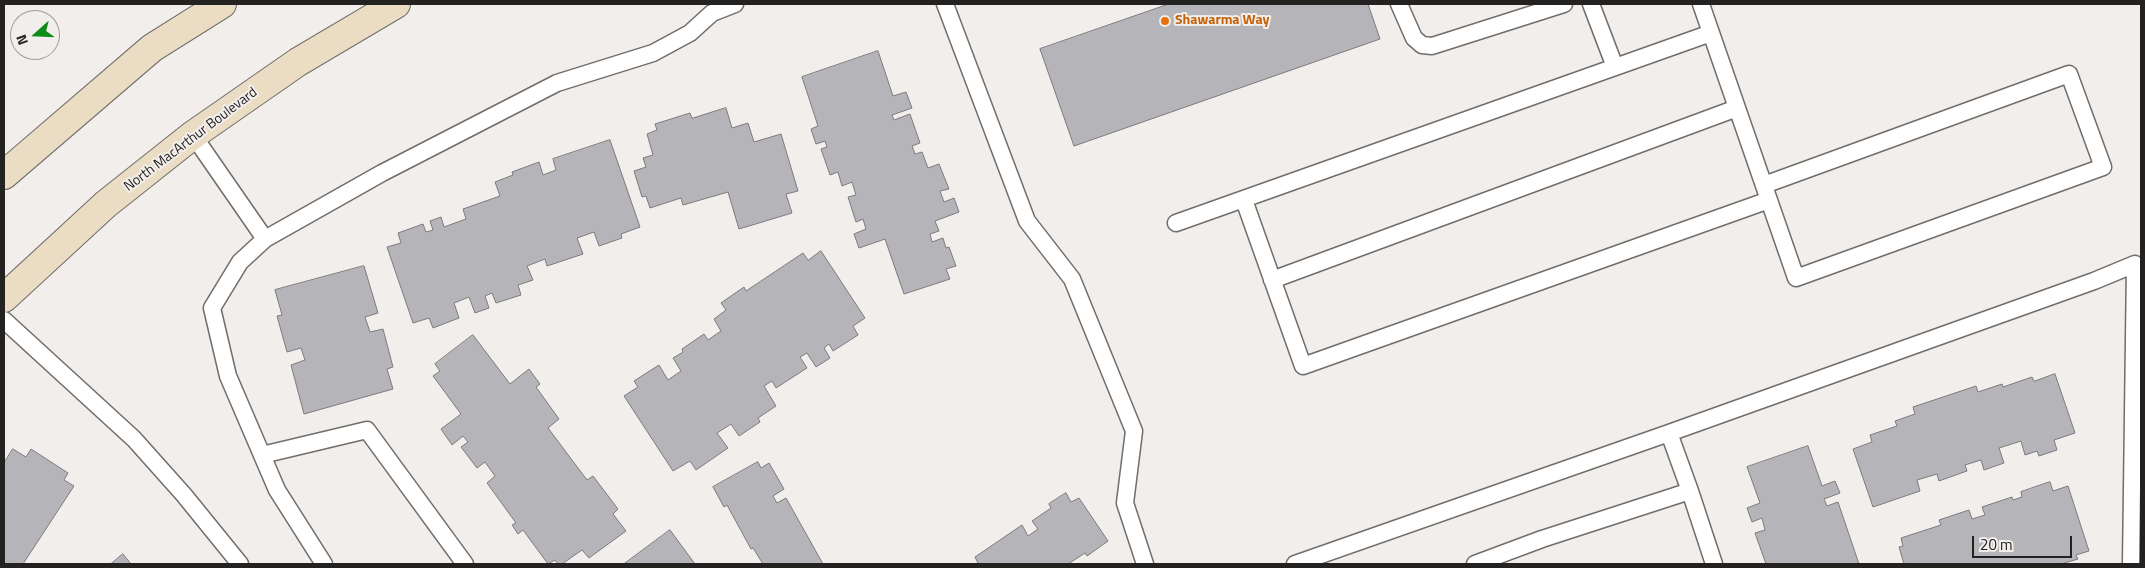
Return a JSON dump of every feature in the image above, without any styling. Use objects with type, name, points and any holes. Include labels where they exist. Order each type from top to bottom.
[{"type":"main road","points":[[4,174],[152,48],[222,4]]},
{"type":"main road","name":"North MacArthur Boulevard","points":[[4,298],[106,204],[193,135],[298,62],[396,4]]},
{"type":"lane","points":[[324,564],[277,490],[228,376],[212,308],[240,262],[266,239],[382,173],[557,83],[653,52],[690,33],[711,8],[735,4]]},
{"type":"lane","points":[[945,4],[1027,221],[1072,279],[1134,431],[1125,503],[1145,564]]},
{"type":"lane","points":[[1400,4],[1414,38],[1422,45],[1432,46],[1564,4]]},
{"type":"lane","points":[[1590,4],[1615,67]]},
{"type":"lane","points":[[1244,200],[1303,366],[1766,192],[2069,74],[2103,167],[1796,278],[1766,192],[1701,4]]},
{"type":"lane","points":[[1176,224],[1711,33]]},
{"type":"lane","points":[[1272,280],[1737,108]]},
{"type":"lane","points":[[193,135],[266,239]]},
{"type":"lane","points":[[1295,564],[2094,281],[2138,262],[2131,564]]},
{"type":"lane","points":[[4,320],[134,438],[184,495],[240,564]]},
{"type":"lane","points":[[262,455],[367,430],[465,564]]},
{"type":"lane","points":[[1669,433],[1714,564]]},
{"type":"lane","points":[[1475,564],[1542,539],[1690,491]]},
{"type":"building","points":[[1169,4],[1368,4],[1380,39],[1074,146],[1040,49]]},
{"type":"building","points":[[878,51],[893,96],[906,92],[912,108],[892,115],[894,120],[910,114],[920,143],[912,146],[915,154],[922,152],[928,168],[939,164],[949,189],[940,191],[944,202],[954,198],[959,212],[935,221],[939,231],[930,234],[932,242],[943,238],[946,248],[949,247],[956,266],[946,269],[950,279],[904,294],[885,239],[859,248],[854,234],[866,229],[863,219],[856,222],[848,197],[856,195],[852,182],[842,186],[838,172],[830,175],[821,149],[827,147],[825,141],[816,144],[811,129],[818,126],[802,77]]},
{"type":"building","points":[[726,108],[732,128],[748,123],[754,142],[781,134],[798,191],[786,194],[792,213],[739,229],[728,192],[683,205],[681,198],[650,208],[646,196],[642,197],[634,171],[646,167],[643,158],[653,155],[647,134],[657,130],[655,124],[690,113],[692,118]]},
{"type":"building","points":[[610,140],[640,227],[621,234],[622,238],[599,246],[594,232],[577,238],[583,254],[547,266],[545,259],[527,266],[533,280],[518,285],[521,295],[496,303],[492,293],[485,296],[489,308],[475,313],[469,297],[454,303],[459,318],[433,328],[429,318],[413,323],[387,247],[401,243],[398,233],[423,224],[426,232],[433,230],[430,221],[441,217],[444,227],[466,219],[463,209],[500,196],[495,182],[513,175],[512,172],[539,162],[543,175],[556,170],[553,159]]},
{"type":"building","points":[[821,251],[865,318],[853,326],[858,335],[833,351],[829,344],[824,348],[830,358],[816,367],[807,353],[800,357],[807,368],[776,388],[772,381],[764,386],[776,406],[758,418],[760,422],[739,436],[731,424],[717,433],[728,448],[696,470],[690,461],[673,471],[624,396],[638,387],[634,381],[659,365],[668,380],[681,371],[673,358],[683,352],[682,349],[704,334],[708,340],[721,331],[714,319],[726,310],[721,303],[744,287],[746,291],[803,253],[808,260]]},
{"type":"building","points":[[364,266],[378,313],[365,317],[370,332],[383,329],[393,367],[387,369],[393,389],[304,414],[291,365],[305,360],[301,348],[287,352],[277,316],[282,315],[275,290]]},
{"type":"building","points":[[473,335],[510,384],[529,369],[540,384],[536,387],[559,419],[548,428],[587,480],[593,476],[618,509],[613,514],[626,531],[589,558],[582,550],[562,564],[558,564],[555,560],[548,564],[523,530],[518,534],[512,525],[516,523],[487,483],[495,476],[485,462],[477,468],[461,447],[468,442],[463,436],[452,445],[441,429],[461,414],[433,376],[440,371],[435,364]]},
{"type":"building","points":[[2055,374],[2075,433],[2054,440],[2057,450],[2039,456],[2037,451],[2025,455],[2021,441],[1999,448],[2004,463],[1984,470],[1981,460],[1965,465],[1967,471],[1939,481],[1937,474],[1917,480],[1920,491],[1873,507],[1853,449],[1872,442],[1870,435],[1897,426],[1895,421],[1915,414],[1913,407],[1976,386],[1978,392],[2002,384],[2003,387],[2032,377],[2034,381]]},
{"type":"building","points":[[1808,446],[1822,486],[1835,481],[1840,493],[1824,499],[1827,506],[1838,502],[1859,564],[1766,564],[1755,533],[1765,530],[1762,518],[1752,522],[1747,508],[1760,503],[1747,467]]},
{"type":"building","points":[[13,449],[26,457],[31,449],[68,473],[64,480],[74,486],[23,564],[4,564],[4,463]]},
{"type":"building","points":[[758,462],[761,468],[769,463],[784,489],[773,496],[777,503],[786,498],[823,564],[763,564],[753,548],[751,549],[727,505],[724,507],[713,487]]},
{"type":"building","points":[[2050,482],[2053,491],[2068,486],[2089,551],[2076,555],[2078,559],[2061,564],[1904,564],[1899,547],[1903,546],[1901,538],[1941,525],[1939,520],[1969,510],[1972,519],[1985,515],[1982,507],[2012,497],[2013,500],[2022,497],[2021,492]]},
{"type":"building","points":[[1066,493],[1071,502],[1079,498],[1108,541],[1087,556],[1085,553],[1068,564],[976,564],[978,563],[975,557],[1022,525],[1028,536],[1038,529],[1032,521],[1051,508],[1049,504]]},
{"type":"building","points":[[670,530],[695,564],[624,564]]},
{"type":"building","points":[[123,554],[131,564],[111,564]]},
{"type":"place","name":"Shawarma Way","points":[[1165,21]]}]
